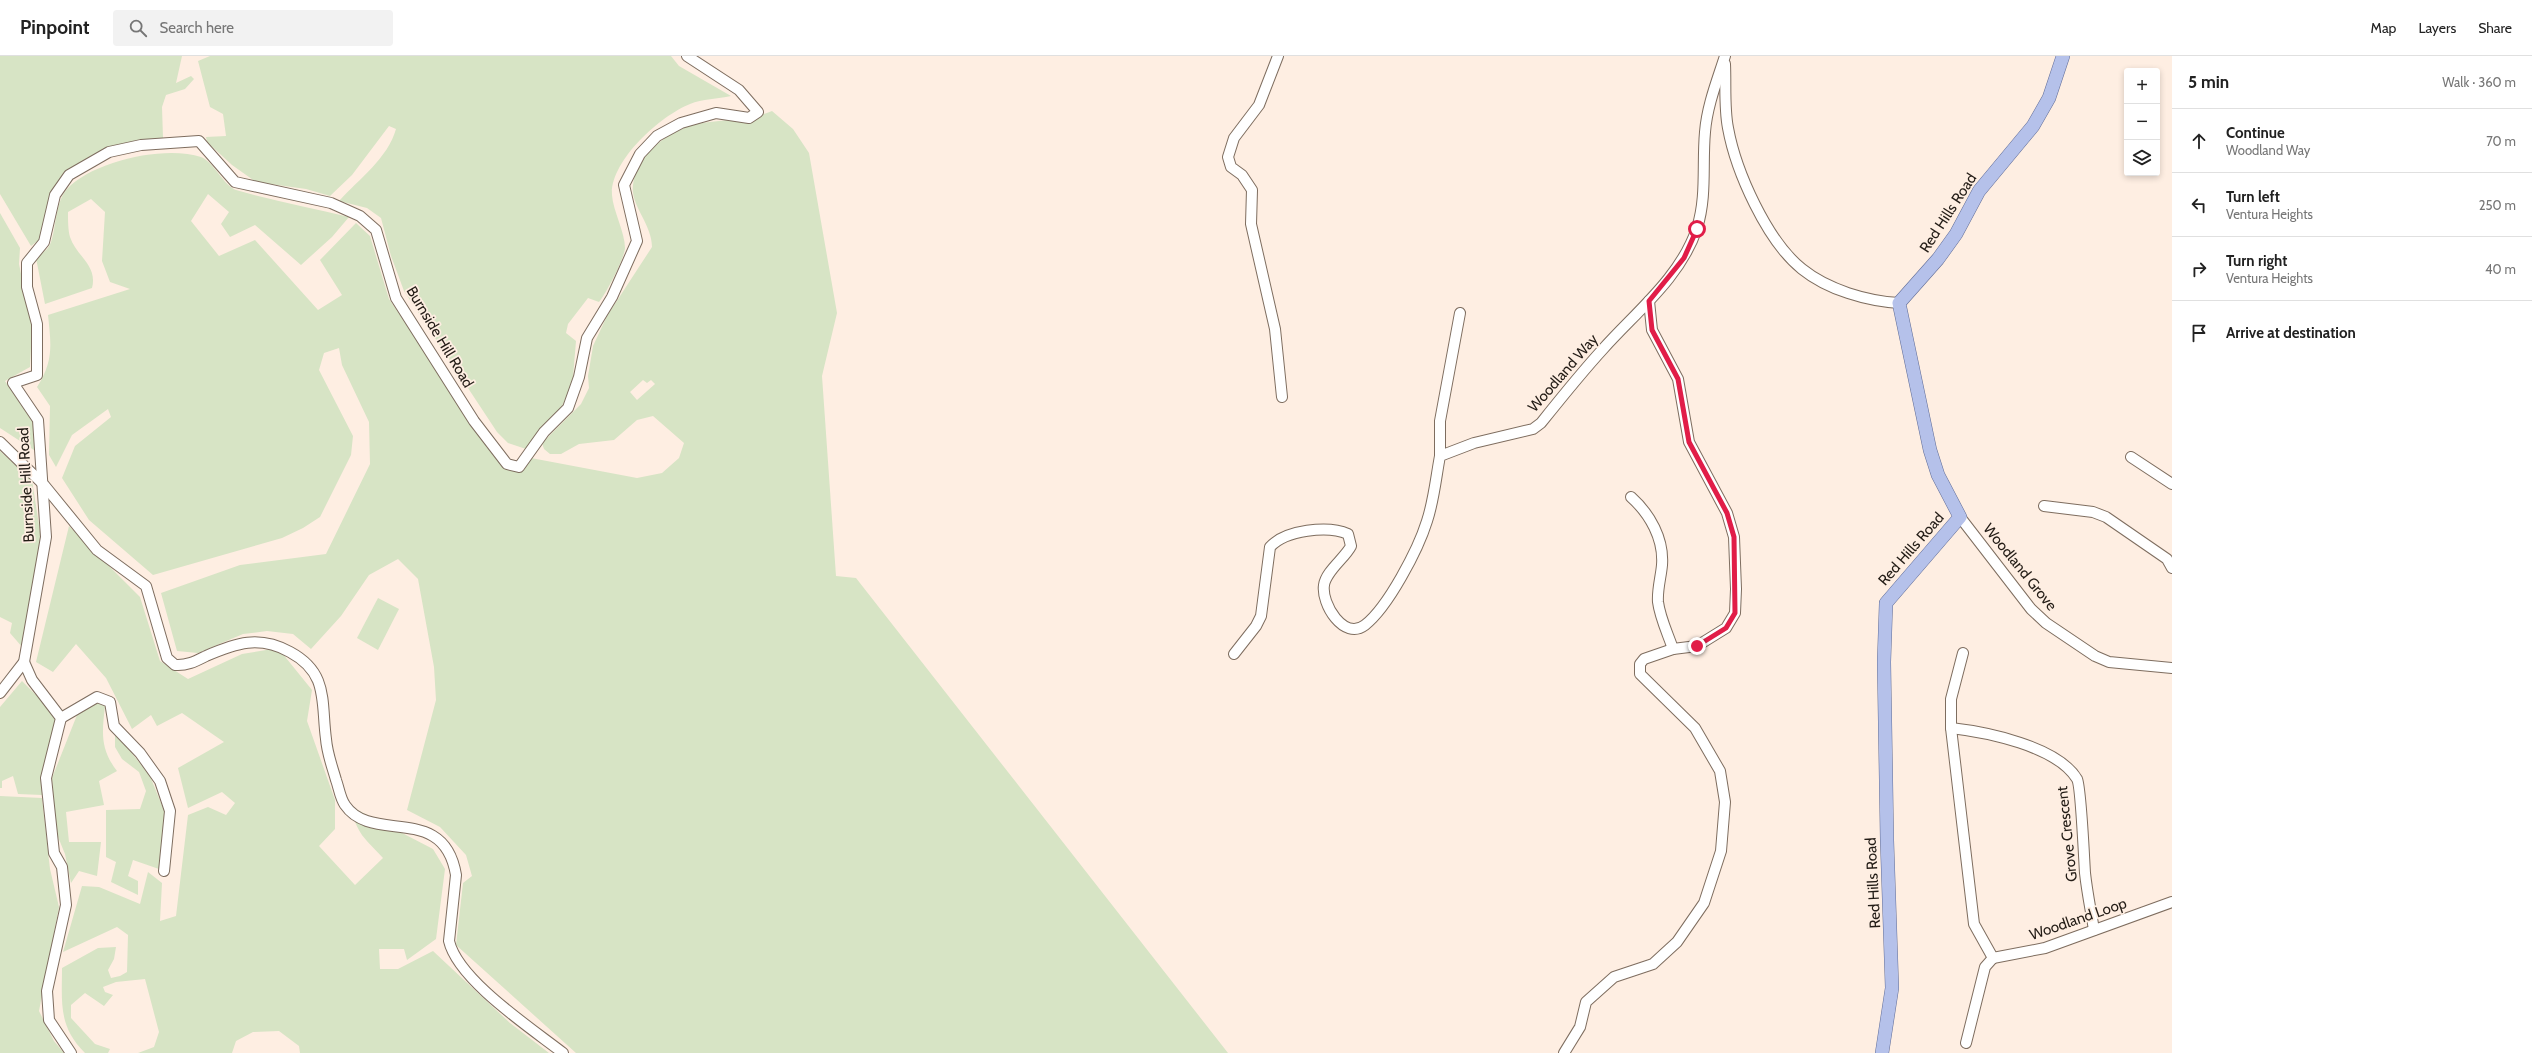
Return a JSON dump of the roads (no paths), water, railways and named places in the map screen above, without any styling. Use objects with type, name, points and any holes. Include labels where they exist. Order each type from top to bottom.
[{"type":"main road","name":"Red Hills Road","points":[[1882,1053],[1892,988],[1886,840],[1886,603],[1960,517],[1938,475],[1930,450],[1899,303],[1938,259],[1956,234],[1979,191],[2033,126],[2049,98],[2063,56]]},
{"type":"street","name":"Burnside Hill Road","points":[[24,662],[46,537],[44,485],[38,420],[13,383],[37,375],[37,324],[28,287],[27,263],[44,242],[55,195],[69,175],[109,152],[141,145],[200,141],[234,182],[330,203],[360,216],[376,230],[396,298],[474,421],[507,464],[519,467],[544,432],[568,408],[579,377],[587,338],[612,296],[637,241],[624,185],[640,154],[657,136],[680,123],[716,113],[750,118],[758,112],[739,90],[687,56]]},
{"type":"street","points":[[1278,56],[1259,105],[1234,138],[1228,157],[1231,167],[1242,175],[1252,190],[1252,224],[1275,329],[1282,397]]},
{"type":"street","points":[[1725,56],[1728,127],[1735,157],[1758,209],[1782,248],[1803,270],[1859,298],[1899,303]]},
{"type":"street","name":"Woodland Way","points":[[1440,456],[1474,443],[1533,429],[1541,423],[1603,349],[1649,301],[1684,258],[1697,229],[1704,201],[1705,131],[1711,99],[1725,56]]},
{"type":"street","points":[[1564,1053],[1580,1027],[1586,1002],[1614,977],[1653,964],[1677,942],[1704,903],[1721,851],[1725,802],[1720,771],[1695,728],[1640,674],[1640,664],[1644,658],[1673,649],[1697,646],[1726,628],[1735,613],[1736,561],[1734,537],[1727,513],[1689,442],[1678,379],[1652,330],[1649,301]]},
{"type":"street","points":[[1234,654],[1256,626],[1261,616],[1265,593],[1268,553],[1275,541],[1284,535],[1294,532],[1335,530],[1348,534],[1352,546],[1327,578],[1324,594],[1333,614],[1342,625],[1351,629],[1364,625],[1375,615],[1398,582],[1427,521],[1440,456],[1440,421],[1460,313]]},
{"type":"street","points":[[0,442],[44,485],[97,550],[146,586],[166,658],[175,665],[189,664],[234,644],[259,642],[274,644],[302,660],[312,672],[323,697],[326,740],[345,805],[358,817],[369,821],[429,833],[438,839],[455,866],[456,875],[449,941],[451,952],[461,967],[486,991],[563,1053]]},
{"type":"street","points":[[2131,457],[2172,484]]},
{"type":"street","points":[[1631,497],[1643,508],[1653,525],[1662,548],[1662,564],[1658,601],[1673,649]]},
{"type":"street","points":[[2044,506],[2093,512],[2106,517],[2167,559],[2172,568]]},
{"type":"street","name":"Woodland Grove","points":[[1960,517],[2031,609],[2046,623],[2095,656],[2109,662],[2172,668]]},
{"type":"street","points":[[1962,653],[1951,698],[1951,728],[1974,924],[1993,958],[1985,967],[1966,1043]]},
{"type":"street","points":[[0,693],[24,662],[32,680],[61,718]]},
{"type":"street","points":[[71,1053],[49,1020],[47,991],[66,905],[62,867],[54,853],[46,778],[61,718],[97,697],[110,702],[114,726],[152,770],[160,782],[170,811],[164,872]]},
{"type":"street","name":"Grove Crescent","points":[[1951,728],[1979,731],[2030,747],[2067,765],[2078,781],[2085,875],[2094,930]]},
{"type":"street","name":"Woodland Loop","points":[[1993,958],[2045,948],[2172,902]]}]
